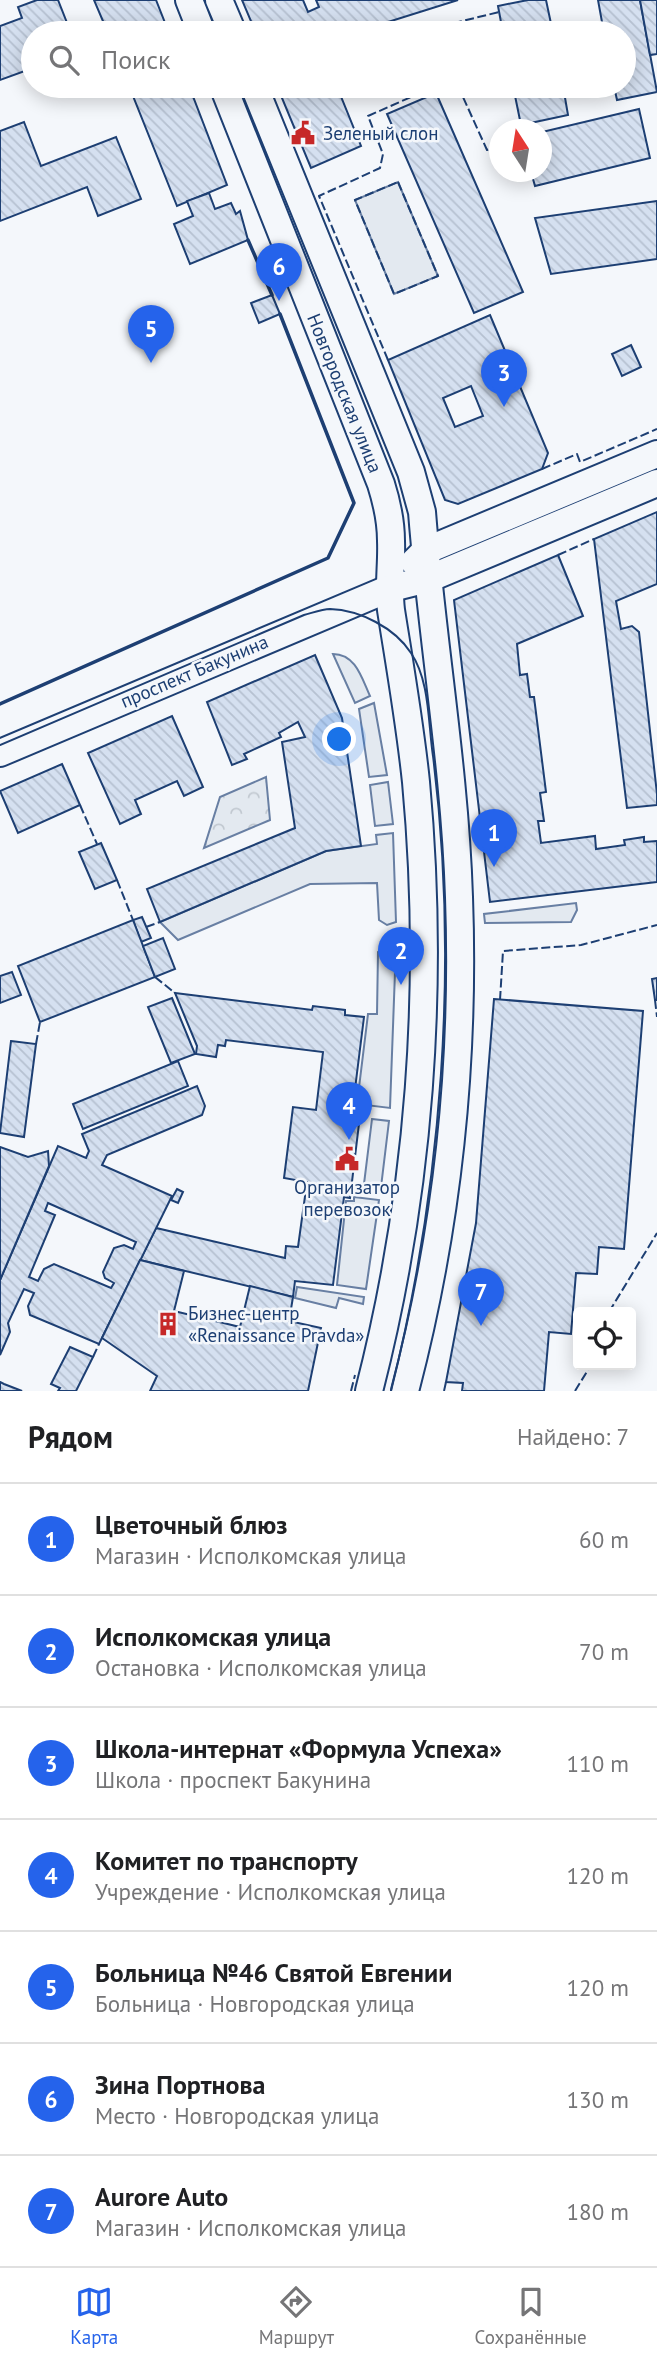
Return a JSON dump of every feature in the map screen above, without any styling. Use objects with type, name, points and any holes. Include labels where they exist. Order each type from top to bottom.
[{"type":"street","points":[[189,0],[197,21]]},
{"type":"street","points":[[219,0],[228,21]]},
{"type":"street","name":"Новгородская улица","points":[[228,98],[381,484],[392,543],[388,589],[416,783],[424,898],[423,1042],[414,1155],[398,1254],[369,1391]]},
{"type":"street","name":"Новгородская улица","points":[[259,98],[411,472],[422,512],[459,897],[457,1042],[449,1160],[434,1263],[405,1391]]},
{"type":"street","name":"проспект Бакунина","points":[[388,589],[425,551],[657,454]]},
{"type":"street","name":"проспект Бакунина","points":[[0,753],[388,589],[428,579],[657,483]]},
{"type":"green space","points":[[398,182],[438,276],[394,294],[355,200]]},
{"type":"green space","points":[[333,654],[341,655],[353,663],[370,696],[355,703]]},
{"type":"green space","points":[[374,703],[387,775],[369,777],[359,709]]},
{"type":"green space","points":[[266,777],[270,820],[204,848],[220,797]]},
{"type":"green space","points":[[388,782],[393,824],[375,826],[370,785]]},
{"type":"green space","points":[[393,833],[396,922],[387,925],[379,920],[377,883],[310,884],[178,940],[160,922],[326,851],[377,844],[376,835]]},
{"type":"green space","points":[[576,903],[577,910],[571,922],[485,923],[484,914]]},
{"type":"green space","points":[[389,943],[396,945],[390,1108],[357,1104],[368,1014],[377,1014],[378,952]]},
{"type":"green space","points":[[372,1119],[389,1121],[381,1187],[364,1184]]},
{"type":"green space","points":[[354,1197],[379,1200],[366,1289],[337,1285],[346,1201],[354,1201]]},
{"type":"green space","points":[[297,1287],[364,1297],[363,1304],[339,1298],[336,1308],[295,1298]]},
{"type":"building","points":[[37,0],[58,0],[66,21],[21,21],[21,72],[0,80],[0,26],[22,18],[18,7]]},
{"type":"building","points":[[94,0],[156,0],[164,21],[103,21]]},
{"type":"building","points":[[242,0],[303,0],[308,12],[319,7],[316,0],[458,0],[391,21],[251,21]]},
{"type":"building","points":[[528,0],[546,0],[550,21],[501,21],[498,6]]},
{"type":"building","points":[[598,0],[640,0],[657,92],[636,96],[636,21],[602,21]]},
{"type":"building","points":[[640,0],[657,0],[657,54],[650,55]]},
{"type":"building","points":[[134,98],[194,98],[227,185],[177,206]]},
{"type":"building","points":[[282,98],[342,98],[361,146],[311,168]]},
{"type":"building","points":[[424,98],[438,98],[523,292],[474,313],[387,114]]},
{"type":"building","points":[[515,98],[565,98],[568,115],[549,119],[520,119]]},
{"type":"building","points":[[639,109],[650,158],[552,182],[552,130]]},
{"type":"building","points":[[24,122],[41,166],[116,137],[141,199],[98,216],[87,187],[0,221],[0,131]]},
{"type":"building","points":[[534,182],[551,182],[535,186]]},
{"type":"building","points":[[209,193],[215,209],[231,203],[236,214],[240,211],[248,240],[190,264],[174,224],[193,216],[187,201]]},
{"type":"building","points":[[657,201],[657,259],[551,274],[535,218]]},
{"type":"building","points":[[272,295],[280,314],[259,323],[251,303]]},
{"type":"building","points":[[490,315],[548,453],[542,469],[458,504],[445,500],[388,360]],"holes":[[[471,386],[483,416],[455,427],[443,398]]]},
{"type":"building","points":[[631,345],[641,367],[622,376],[612,354]]},
{"type":"building","points":[[657,512],[657,584],[616,601],[621,629],[632,626],[639,632],[657,794],[657,805],[627,808],[594,539]]},
{"type":"building","points":[[558,555],[583,616],[517,644],[520,675],[527,674],[530,697],[534,697],[546,792],[540,793],[544,821],[538,821],[541,843],[595,836],[596,849],[625,845],[624,840],[644,837],[644,842],[657,841],[657,882],[490,902],[454,600]]},
{"type":"building","points":[[315,655],[342,718],[361,846],[326,851],[160,922],[147,889],[295,828],[282,742],[305,737],[298,722],[279,733],[281,737],[244,754],[247,759],[232,765],[207,702]]},
{"type":"building","points":[[172,716],[203,787],[184,796],[177,781],[135,800],[141,814],[120,824],[88,753]]},
{"type":"building","points":[[62,764],[80,805],[18,833],[0,791]]},
{"type":"building","points":[[101,843],[117,880],[95,889],[79,852]]},
{"type":"building","points":[[142,917],[151,938],[141,942],[133,920]]},
{"type":"building","points":[[133,920],[155,977],[40,1022],[18,966]]},
{"type":"building","points":[[163,938],[175,969],[155,977],[143,946]]},
{"type":"building","points":[[12,972],[21,995],[0,1003],[0,976]]},
{"type":"building","points":[[657,978],[657,1000],[655,1000],[652,979]]},
{"type":"building","points":[[175,993],[312,1010],[313,1006],[345,1010],[345,1015],[364,1017],[353,1105],[361,1107],[350,1198],[344,1197],[333,1285],[295,1281],[293,1297],[140,1260],[156,1228],[285,1258],[286,1246],[298,1247],[307,1182],[284,1178],[293,1107],[316,1110],[323,1052],[226,1040],[225,1046],[218,1045],[216,1057],[196,1054],[197,1046]]},
{"type":"building","points":[[172,998],[195,1054],[171,1063],[148,1007]]},
{"type":"building","points":[[494,999],[643,1011],[624,1249],[599,1247],[597,1274],[576,1273],[571,1334],[549,1332],[544,1391],[462,1391],[463,1383],[446,1382],[476,1223]]},
{"type":"building","points":[[11,1041],[36,1044],[24,1137],[0,1133]]},
{"type":"building","points":[[178,1061],[188,1086],[83,1129],[73,1104]]},
{"type":"building","points":[[197,1086],[205,1106],[202,1115],[107,1155],[102,1165],[172,1196],[99,1344],[30,1315],[28,1306],[34,1293],[24,1289],[8,1323],[10,1332],[0,1355],[0,1280],[58,1146],[86,1158],[89,1151],[82,1134]],"holes":[[[48,1203],[136,1242],[133,1249],[124,1245],[114,1248],[103,1272],[105,1278],[114,1283],[111,1288],[54,1264],[44,1269],[38,1281],[29,1277],[55,1215],[45,1211]]]},
{"type":"building","points":[[0,1147],[28,1157],[48,1151],[49,1166],[0,1280]]},
{"type":"building","points":[[177,1189],[183,1192],[178,1203],[171,1200]]},
{"type":"building","name":"Бизнес-центр «Renaissance Pravda»","points":[[140,1260],[184,1271],[174,1311],[240,1327],[250,1286],[293,1297],[289,1321],[321,1328],[308,1391],[150,1391],[157,1376],[102,1338]]},
{"type":"building","points":[[70,1347],[93,1357],[76,1391],[58,1391],[60,1388],[51,1384]]},
{"type":"building","points":[[0,1382],[4,1384],[22,1391],[0,1391]]},
{"type":"tram line","points":[[0,745],[320,610],[341,610],[376,622],[396,636],[411,653],[425,689],[441,835],[445,995],[434,1156],[409,1314],[391,1391]]},
{"type":"fence","points":[[462,21],[499,12]]},
{"type":"fence","points":[[388,360],[319,196],[380,168],[383,154],[368,116],[409,98]]},
{"type":"fence","points":[[463,98],[489,150]]},
{"type":"fence","points":[[398,182],[438,276],[394,294],[355,200],[398,182]]},
{"type":"fence","points":[[542,469],[577,454],[580,462],[657,429]]},
{"type":"fence","points":[[558,555],[594,539]]},
{"type":"fence","points":[[80,805],[97,844]]},
{"type":"fence","points":[[117,880],[133,920]]},
{"type":"fence","points":[[146,927],[160,922]]},
{"type":"fence","points":[[500,1000],[503,951],[581,945],[657,925]]},
{"type":"fence","points":[[155,977],[175,993]]},
{"type":"fence","points":[[655,1000],[657,1017]]},
{"type":"fence","points":[[36,1044],[40,1022]]},
{"type":"fence","points":[[612,1307],[657,1233]]},
{"type":"fence","points":[[93,1357],[99,1344]]},
{"type":"fence","points":[[575,1391],[588,1370]]},
{"type":"fence","points":[[351,1391],[355,1375]]},
{"type":"fence","points":[[444,1391],[446,1382]]},
{"type":"wall","points":[[248,240],[272,295]]},
{"type":"wall","points":[[0,704],[328,558],[354,503],[280,314]]},
{"type":"place","name":"Зеленый слон","points":[[303,133]]},
{"type":"place","name":"Зина Портнова","points":[[279,301]]},
{"type":"place","name":"Больница №46 Святой Евгении","points":[[151,363]]},
{"type":"place","name":"Школа-интернат «Формула Успеха»","points":[[504,407]]},
{"type":"place","name":"Цветочный блюз","points":[[494,867]]},
{"type":"place","name":"Исполкомская улица","points":[[401,985]]},
{"type":"place","name":"Комитет по транспорту","points":[[349,1140]]},
{"type":"place","name":"Организатор перевозок","points":[[347,1159]]},
{"type":"place","name":"Бизнес-центр «Renaissance Pravda»","points":[[168,1324]]},
{"type":"place","name":"Aurore Auto","points":[[481,1326]]}]
